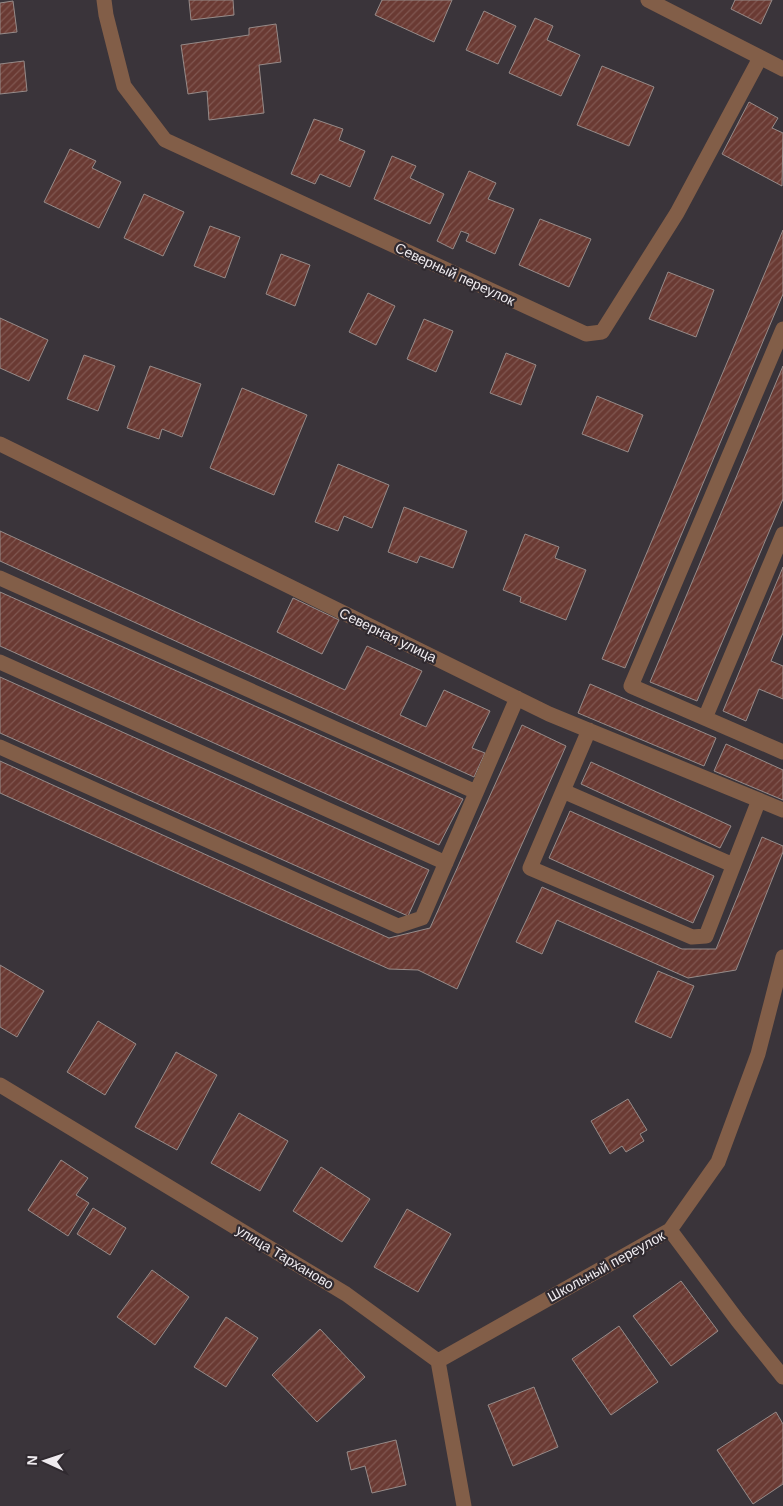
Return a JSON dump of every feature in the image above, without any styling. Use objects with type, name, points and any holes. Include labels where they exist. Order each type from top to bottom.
[{"type":"street","name":"Северный переулок","points":[[104,0],[124,86],[165,140],[586,334],[602,332],[676,213],[760,58]]},
{"type":"street","points":[[648,0],[783,69]]},
{"type":"street","points":[[783,329],[631,686],[783,752]]},
{"type":"street","name":"Северная улица","points":[[0,444],[549,714],[783,810]]},
{"type":"street","points":[[706,718],[783,534]]},
{"type":"street","points":[[0,578],[476,792]]},
{"type":"street","points":[[0,662],[446,863]]},
{"type":"street","points":[[0,747],[398,926],[422,918],[517,698]]},
{"type":"street","points":[[589,730],[530,868],[692,937],[706,936],[759,800]]},
{"type":"street","points":[[563,791],[733,865]]},
{"type":"street","name":"Школьный переулок","points":[[438,1361],[670,1230],[718,1162],[758,1054],[783,957]]},
{"type":"street","name":"улица Тарханово","points":[[0,1085],[346,1294],[438,1361]]},
{"type":"street","points":[[670,1230],[738,1322],[783,1377]]},
{"type":"street","points":[[438,1361],[464,1506]]},
{"type":"building","points":[[189,0],[233,0],[234,15],[191,20]]},
{"type":"building","points":[[382,0],[452,0],[434,42],[375,15]]},
{"type":"building","points":[[735,0],[772,0],[761,24],[731,9]]},
{"type":"building","points":[[13,1],[17,32],[0,34],[0,3]]},
{"type":"building","points":[[484,11],[516,26],[498,64],[466,50]]},
{"type":"building","points":[[535,18],[553,26],[547,40],[580,55],[561,96],[509,73]]},
{"type":"building","points":[[276,24],[281,62],[259,65],[264,113],[209,120],[207,91],[188,94],[181,45],[249,35],[249,28]]},
{"type":"building","points":[[24,61],[27,91],[0,94],[0,64]]},
{"type":"building","points":[[602,66],[654,87],[629,146],[577,125]]},
{"type":"building","points":[[749,102],[778,118],[772,128],[783,133],[782,186],[722,154]]},
{"type":"building","points":[[314,119],[343,129],[339,140],[365,151],[350,187],[320,174],[315,184],[291,174]]},
{"type":"building","points":[[70,149],[96,161],[92,168],[121,182],[99,228],[44,202]]},
{"type":"building","points":[[392,156],[416,166],[410,178],[444,194],[430,224],[374,199]]},
{"type":"building","points":[[469,171],[496,183],[488,199],[514,209],[495,254],[466,241],[469,234],[461,231],[453,249],[437,241]]},
{"type":"building","points":[[144,194],[184,212],[163,256],[124,238]]},
{"type":"building","points":[[540,219],[591,239],[569,287],[519,265]]},
{"type":"building","points":[[210,226],[240,237],[225,278],[194,266]]},
{"type":"building","points":[[783,230],[783,294],[625,668],[602,659]]},
{"type":"building","points":[[281,254],[310,265],[295,306],[266,294]]},
{"type":"building","points":[[668,272],[714,290],[696,337],[649,319]]},
{"type":"building","points":[[368,293],[395,306],[376,345],[349,332]]},
{"type":"building","points":[[0,318],[48,340],[29,381],[0,368]]},
{"type":"building","points":[[424,319],[453,331],[436,372],[407,359]]},
{"type":"building","points":[[506,353],[536,365],[521,405],[490,393]]},
{"type":"building","points":[[84,355],[115,366],[98,411],[67,399]]},
{"type":"building","points":[[150,366],[201,384],[182,437],[162,429],[159,439],[127,428]]},
{"type":"building","points":[[783,366],[783,499],[697,701],[650,682]]},
{"type":"building","points":[[242,388],[307,415],[274,495],[210,468]]},
{"type":"building","points":[[597,396],[643,415],[628,452],[582,434]]},
{"type":"building","points":[[338,464],[389,485],[372,528],[344,516],[338,531],[315,522]]},
{"type":"building","points":[[404,507],[467,531],[453,568],[420,556],[417,563],[388,552]]},
{"type":"building","points":[[0,531],[345,690],[367,646],[422,671],[400,715],[426,727],[444,690],[490,711],[472,748],[485,753],[474,777],[0,561]]},
{"type":"building","points":[[525,534],[559,547],[555,558],[586,570],[566,620],[520,602],[521,597],[503,590]]},
{"type":"building","points":[[783,567],[783,633],[771,661],[783,666],[783,699],[759,689],[746,721],[723,711]]},
{"type":"building","points":[[0,592],[463,799],[439,845],[0,646]]},
{"type":"building","points":[[293,598],[339,620],[322,654],[277,632]]},
{"type":"building","points":[[0,677],[429,870],[408,916],[0,733]]},
{"type":"building","points":[[590,684],[716,738],[704,766],[578,713]]},
{"type":"building","points":[[522,725],[566,746],[457,989],[418,970],[389,969],[0,793],[0,761],[389,938],[430,928]]},
{"type":"building","points":[[726,744],[783,770],[783,800],[714,771]]},
{"type":"building","points":[[591,762],[731,826],[720,848],[581,784]]},
{"type":"building","points":[[570,811],[714,876],[693,923],[549,858]]},
{"type":"building","points":[[762,837],[783,846],[783,852],[736,970],[688,978],[557,920],[542,954],[516,942],[542,887],[682,949],[716,949]]},
{"type":"building","points":[[0,965],[44,991],[17,1037],[0,1027]]},
{"type":"building","points":[[658,971],[694,986],[671,1038],[635,1022]]},
{"type":"building","points":[[98,1021],[136,1044],[105,1095],[67,1072]]},
{"type":"building","points":[[176,1052],[217,1075],[177,1150],[135,1127]]},
{"type":"building","points":[[628,1099],[647,1130],[640,1134],[644,1141],[626,1152],[622,1146],[610,1154],[591,1121]]},
{"type":"building","points":[[239,1113],[288,1141],[260,1191],[211,1163]]},
{"type":"building","points":[[61,1160],[88,1178],[76,1195],[89,1203],[68,1236],[28,1210]]},
{"type":"building","points":[[321,1167],[370,1199],[342,1242],[293,1211]]},
{"type":"building","points":[[93,1208],[126,1228],[110,1255],[77,1234]]},
{"type":"building","points":[[407,1209],[451,1234],[418,1292],[374,1267]]},
{"type":"building","points":[[152,1270],[189,1297],[155,1345],[117,1317]]},
{"type":"building","points":[[681,1281],[718,1331],[671,1366],[633,1316]]},
{"type":"building","points":[[226,1317],[258,1338],[226,1387],[194,1367]]},
{"type":"building","points":[[619,1326],[658,1382],[611,1415],[572,1359]]},
{"type":"building","points":[[320,1329],[365,1377],[317,1422],[272,1375]]},
{"type":"building","points":[[534,1387],[558,1447],[513,1466],[488,1405]]},
{"type":"building","points":[[776,1412],[783,1424],[783,1484],[753,1504],[717,1450]]},
{"type":"building","points":[[396,1440],[406,1485],[372,1493],[365,1466],[351,1470],[347,1452]]}]
